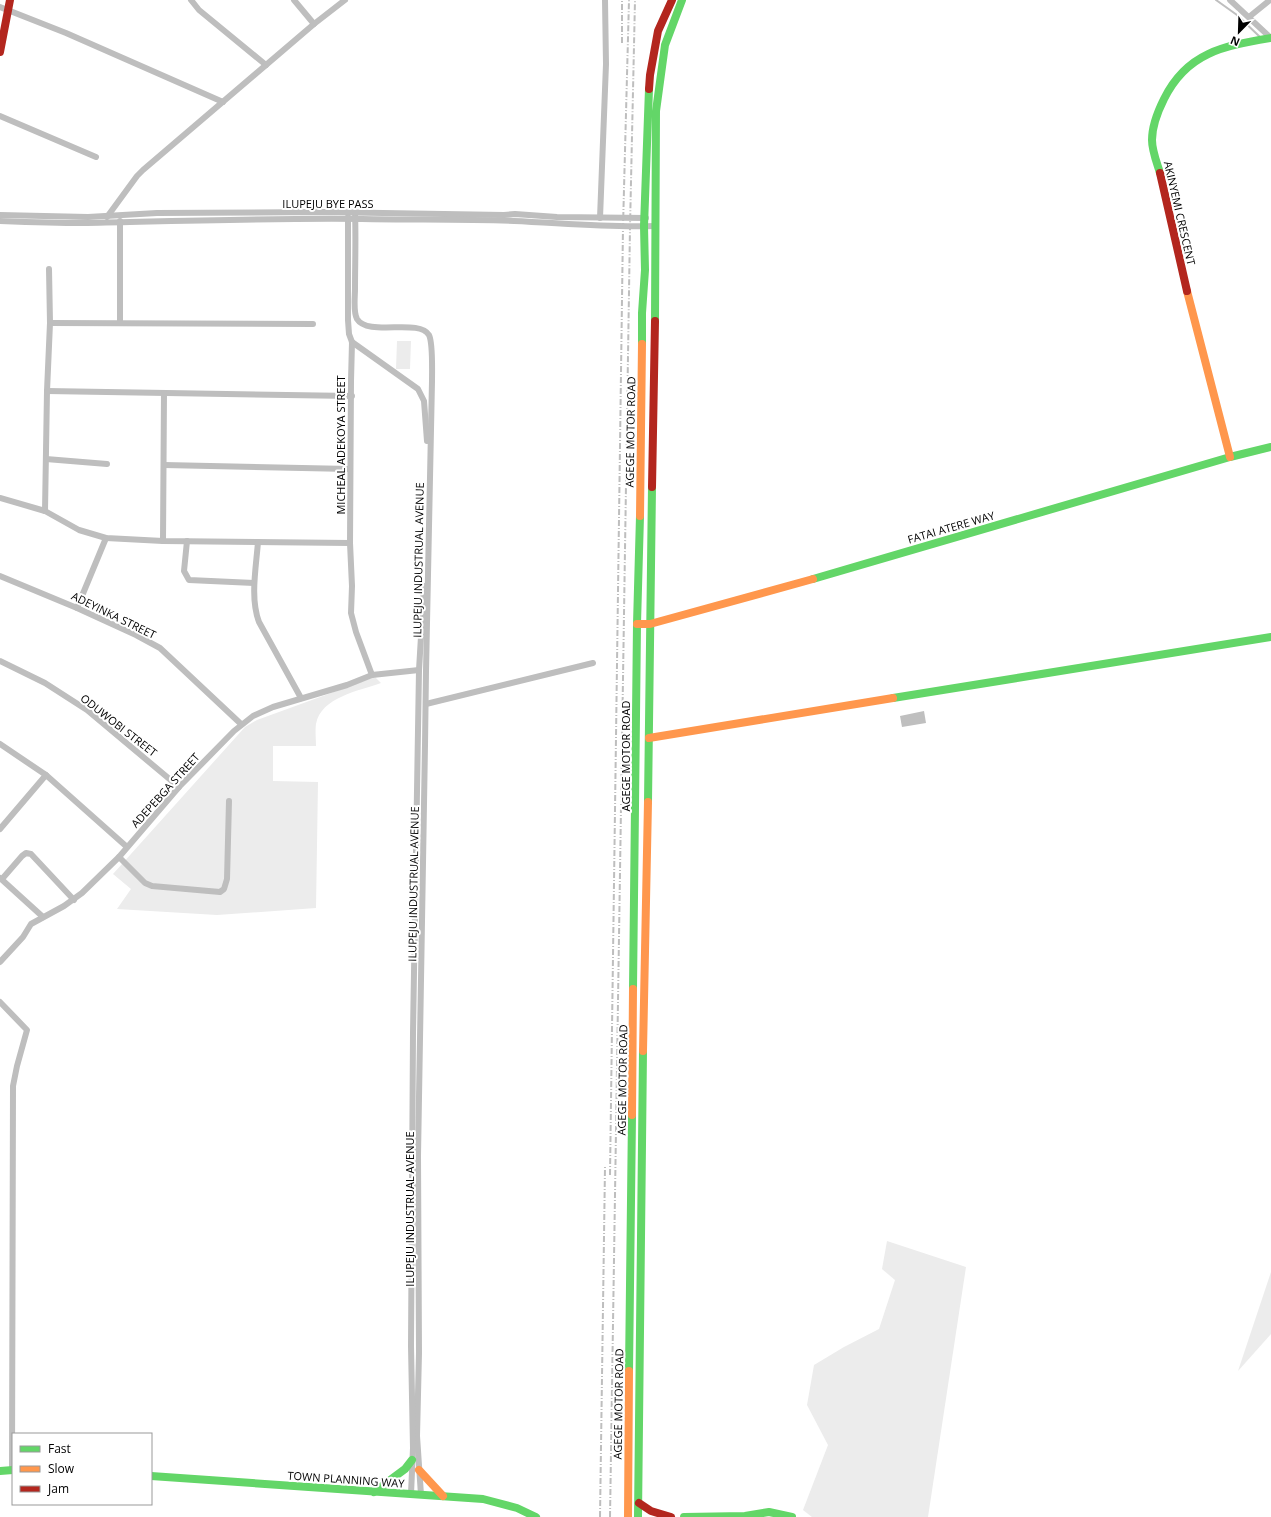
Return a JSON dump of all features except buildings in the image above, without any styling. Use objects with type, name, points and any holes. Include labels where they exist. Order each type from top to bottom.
[{"type":"main road","points":[[0,52],[4,8],[10,0]]},
{"type":"main road","name":"AGEGE MOTOR ROAD","points":[[628,1517],[637,624],[641,468],[642,313],[645,270],[645,222],[650,75],[658,31],[672,0]]},
{"type":"main road","name":"AGEGE MOTOR ROAD","points":[[638,1517],[643,1029],[649,738],[649,644],[656,221],[656,112],[665,45],[682,0]]},
{"type":"main road","name":"AKINYEMI CRESCENT","points":[[1230,457],[1190,304],[1152,141],[1153,130],[1161,103],[1172,84],[1186,69],[1202,56],[1229,47],[1271,38]]},
{"type":"main road","name":"FATAI ATERE WAY","points":[[637,624],[650,624],[764,594],[1271,446]]},
{"type":"main road","points":[[649,738],[1271,637]]},
{"type":"main road","points":[[629,1363],[640,1362]]},
{"type":"main road","points":[[374,1492],[401,1473],[412,1460]]},
{"type":"main road","points":[[0,1471],[12,1470]]},
{"type":"main road","points":[[419,1470],[443,1496]]},
{"type":"main road","name":"TOWN PLANNING WAY","points":[[152,1476],[483,1499],[510,1504],[530,1512],[536,1517]]},
{"type":"main road","points":[[639,1503],[651,1511],[671,1517]]},
{"type":"main road","points":[[684,1517],[745,1516],[768,1512],[792,1517]]},
{"type":"street","points":[[191,0],[202,12],[266,65]]},
{"type":"street","points":[[294,0],[314,24]]},
{"type":"street","points":[[105,222],[137,176],[314,24],[345,0]]},
{"type":"street","points":[[600,218],[606,64],[605,0]]},
{"type":"street","points":[[1230,0],[1271,38]]},
{"type":"street","points":[[1249,17],[1270,0]]},
{"type":"street","points":[[4,8],[66,33],[223,102]]},
{"type":"street","points":[[0,116],[96,157]]},
{"type":"street","name":"ILUPEJU BYE PASS","points":[[0,215],[88,217],[157,213],[347,213],[355,216],[514,221],[607,225],[620,227],[656,221]]},
{"type":"street","name":"MICHEAL ADEKOYA STREET","points":[[347,213],[348,320],[349,334],[352,342],[350,469],[351,613],[356,632],[372,675]]},
{"type":"street","name":"ILUPEJU BYE PASS","points":[[0,221],[120,222],[348,220],[355,216],[515,214],[600,218],[645,222]]},
{"type":"street","name":"ILUPEJU INDUSTRUAL AVENUE","points":[[355,216],[356,318],[362,324],[371,327],[423,329],[429,335],[431,344],[432,381],[418,1156],[419,1353],[417,1436],[421,1495]]},
{"type":"street","points":[[120,222],[120,323]]},
{"type":"street","points":[[45,511],[46,391],[50,323],[49,269]]},
{"type":"street","points":[[50,323],[313,324]]},
{"type":"street","name":"ILUPEJU INDUSTRUAL AVENUE","points":[[352,342],[418,389],[424,401],[427,435],[426,527],[419,670],[411,1338],[413,1448],[411,1494]]},
{"type":"street","points":[[46,391],[352,396]]},
{"type":"street","points":[[163,541],[164,394]]},
{"type":"street","points":[[46,459],[107,464]]},
{"type":"street","points":[[164,465],[350,469]]},
{"type":"street","points":[[0,498],[45,511],[79,530],[106,538],[163,541],[350,543]]},
{"type":"street","points":[[77,608],[106,538]]},
{"type":"street","points":[[187,541],[184,571],[189,580],[254,583]]},
{"type":"street","points":[[258,542],[254,583],[255,612],[258,622],[301,698]]},
{"type":"street","name":"ADEYINKA STREET","points":[[0,576],[77,608],[136,635],[160,648],[241,724]]},
{"type":"street","name":"ODUWOBI STREET","points":[[0,661],[45,683],[87,710],[179,787]]},
{"type":"street","points":[[426,704],[593,663]]},
{"type":"street","name":"ADEPEBGA STREET","points":[[0,962],[23,937],[31,924],[74,900],[118,857],[179,787],[241,724],[259,712],[372,675],[419,670]]},
{"type":"street","points":[[0,744],[46,775],[127,846]]},
{"type":"street","points":[[0,829],[46,775]]},
{"type":"street","points":[[118,857],[145,883],[152,886],[220,892],[224,889],[227,879],[229,801]]},
{"type":"street","points":[[43,917],[1,878],[26,853],[31,854],[74,900]]},
{"type":"street","points":[[0,1002],[27,1030],[13,1086],[12,1433]]},
{"type":"shaded area","points":[[397,341],[411,341],[410,369],[396,369]]},
{"type":"shaded area","points":[[375,677],[381,683],[342,696],[325,707],[319,715],[316,724],[316,746],[273,746],[273,781],[318,782],[316,908],[217,915],[117,909],[131,889],[113,874],[245,727],[257,720]]},
{"type":"shaded area","points":[[924,711],[926,723],[902,727],[900,716]]},
{"type":"shaded area","points":[[887,1241],[966,1267],[928,1517],[812,1517],[803,1510],[828,1445],[807,1405],[814,1365],[844,1347],[879,1329],[895,1280],[882,1269]]},
{"type":"shaded area","points":[[1271,1272],[1271,1334],[1238,1371]]},
{"type":"waterway","points":[[1216,0],[1237,15],[1260,37]]},
{"type":"railway","points":[[622,0],[622,43]]},
{"type":"railway","points":[[610,1175],[623,227],[629,0]]},
{"type":"railway","points":[[610,1517],[630,227],[635,0]]},
{"type":"railway","points":[[600,1517],[605,1167]]},
{"type":"traffic: fast","points":[[655,321],[656,111],[665,45],[682,0]]},
{"type":"traffic: fast","points":[[1160,173],[1153,148],[1153,129],[1160,108],[1173,83],[1196,61],[1208,54],[1238,44],[1271,38]]},
{"type":"traffic: fast","points":[[642,344],[642,313],[645,270],[644,226],[649,89]]},
{"type":"traffic: fast","points":[[813,579],[1230,457],[1271,447]]},
{"type":"traffic: fast","points":[[648,802],[652,487]]},
{"type":"traffic: fast","points":[[633,989],[637,624],[640,516]]},
{"type":"traffic: fast","points":[[893,698],[1271,637]]},
{"type":"traffic: fast","points":[[638,1517],[643,1051]]},
{"type":"traffic: fast","points":[[629,1371],[632,1115]]},
{"type":"traffic: fast","points":[[374,1492],[405,1469],[412,1460]]},
{"type":"traffic: fast","points":[[0,1471],[12,1470]]},
{"type":"traffic: fast","points":[[152,1476],[483,1499],[517,1508],[536,1517]]},
{"type":"traffic: fast","points":[[684,1517],[745,1516],[769,1512],[792,1517]]},
{"type":"traffic: slow","points":[[1187,291],[1230,457]]},
{"type":"traffic: slow","points":[[640,516],[642,344]]},
{"type":"traffic: slow","points":[[637,624],[650,624],[813,579]]},
{"type":"traffic: slow","points":[[649,738],[893,698]]},
{"type":"traffic: slow","points":[[643,1051],[648,802]]},
{"type":"traffic: slow","points":[[632,1115],[633,989]]},
{"type":"traffic: slow","points":[[628,1517],[629,1371]]},
{"type":"traffic: slow","points":[[419,1470],[443,1496]]},
{"type":"traffic: jam","points":[[0,52],[10,0]]},
{"type":"traffic: jam","points":[[649,89],[658,31],[672,0]]},
{"type":"traffic: jam","points":[[1160,173],[1187,291]]},
{"type":"traffic: jam","points":[[652,487],[655,321]]},
{"type":"traffic: jam","points":[[639,1503],[651,1511],[671,1517]]}]
